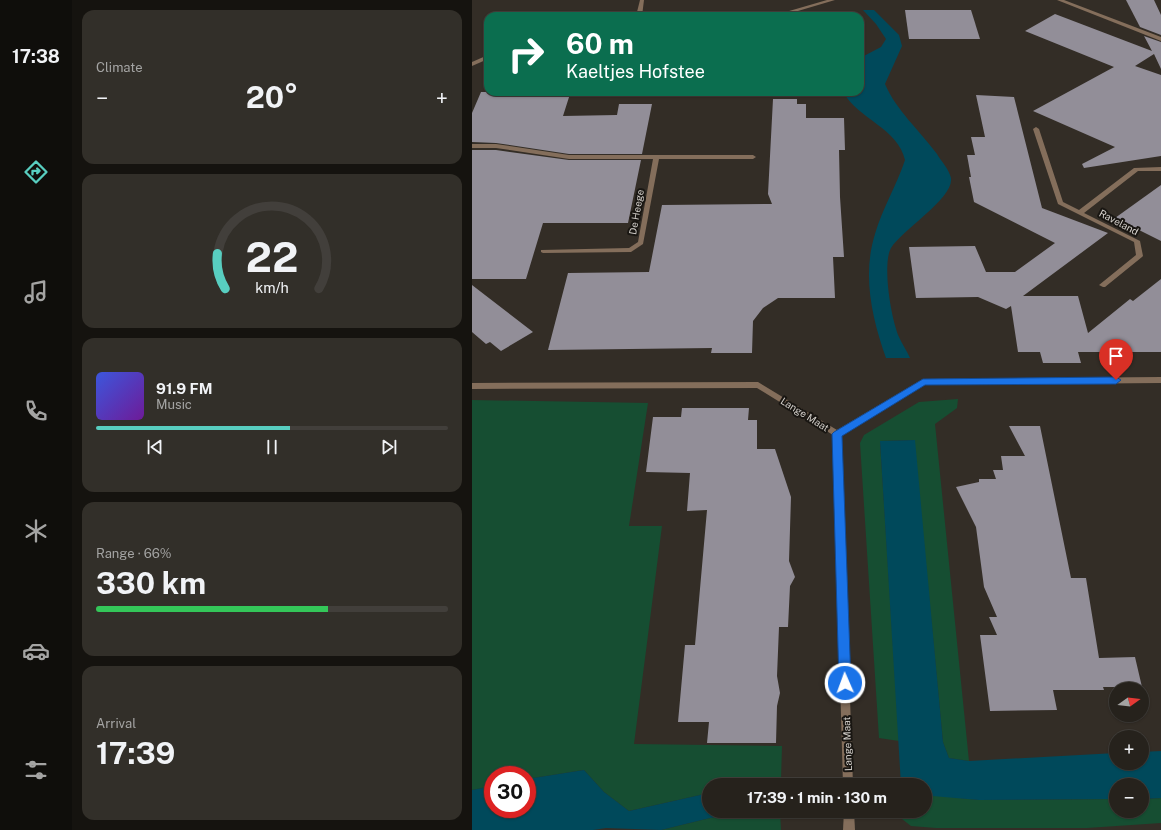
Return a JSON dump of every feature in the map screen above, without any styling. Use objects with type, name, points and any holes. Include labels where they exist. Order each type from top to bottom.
[{"type":"street","points":[[640,12],[642,0]]},
{"type":"street","points":[[790,12],[833,0]]},
{"type":"street","points":[[1059,0],[1161,39]]},
{"type":"street","points":[[472,64],[484,59]]},
{"type":"street","name":"Raveland","points":[[1036,129],[1060,203],[1137,241],[1140,256],[1103,285]]},
{"type":"street","points":[[472,146],[496,146],[569,156],[753,157]]},
{"type":"street","name":"De Heege","points":[[543,251],[631,250],[641,243],[656,157]]},
{"type":"street","name":"Raveland","points":[[1080,213],[1136,170],[1161,169]]},
{"type":"street","points":[[837,434],[923,382],[1161,380]]},
{"type":"street","name":"Lange Maat","points":[[472,386],[758,385],[837,434],[848,778]]},
{"type":"street","points":[[849,818],[849,830]]},
{"type":"green space","points":[[958,399],[957,408],[935,424],[969,761],[949,758],[943,742],[914,440],[880,441],[899,741],[879,738],[860,443],[864,435],[919,402]]},
{"type":"green space","points":[[472,400],[648,403],[629,526],[662,526],[634,744],[782,746],[781,778],[702,778],[702,795],[629,811],[604,792],[584,770],[536,778],[536,766],[484,766],[484,788],[472,790]]},
{"type":"green space","points":[[932,795],[979,800],[1109,799],[1109,818],[1149,818],[1149,799],[1161,798],[1161,823],[1087,828],[936,828],[911,826],[902,819],[932,818]]},
{"type":"green space","points":[[710,818],[780,818],[781,830],[661,830]]},
{"type":"water","points":[[863,10],[874,10],[899,35],[902,46],[885,84],[895,103],[937,154],[947,168],[951,178],[950,186],[944,195],[926,214],[905,232],[891,248],[888,256],[887,278],[893,318],[899,337],[910,358],[886,358],[873,312],[869,281],[869,265],[875,234],[905,160],[901,149],[894,140],[858,110],[846,96],[864,96],[864,56],[881,47],[886,39],[876,24]]},
{"type":"water","points":[[915,440],[943,742],[949,758],[969,761],[1109,753],[1109,770],[1149,770],[1149,752],[1161,751],[1161,798],[1149,799],[1149,778],[1109,778],[1109,799],[979,800],[932,796],[932,778],[901,778],[880,441]]},
{"type":"water","points":[[584,770],[604,792],[629,811],[702,795],[702,818],[710,818],[661,830],[606,828],[593,830],[472,830],[472,790],[484,788],[484,818],[536,818],[536,778]]},
{"type":"building","points":[[1126,0],[1154,0],[1161,15],[1161,35],[1140,27]]},
{"type":"building","points":[[905,10],[971,10],[980,39],[909,39]]},
{"type":"building","points":[[1055,14],[1152,51],[1144,36],[1161,42],[1161,69],[1154,54],[1135,66],[1161,75],[1161,156],[1084,168],[1082,164],[1115,147],[1033,111],[1114,67],[1025,31]]},
{"type":"building","points":[[481,92],[484,92],[484,96],[569,96],[563,116],[617,115],[619,104],[652,104],[642,154],[569,154],[496,143],[472,142],[472,113]]},
{"type":"building","points":[[976,95],[1014,97],[1042,208],[1108,233],[1023,296],[1078,296],[1088,333],[1130,299],[1133,301],[1161,279],[1161,352],[1078,352],[1081,363],[1043,363],[1040,352],[1018,352],[1011,306],[1006,309],[978,297],[916,298],[909,247],[975,246],[986,272],[1015,272],[1055,243],[974,202],[969,177],[971,177],[967,155],[975,155],[971,137],[985,137]]},
{"type":"building","points":[[773,99],[797,99],[797,104],[806,104],[806,118],[844,118],[845,150],[839,150],[844,257],[833,257],[835,298],[778,298],[763,308],[753,321],[752,353],[711,353],[712,348],[548,350],[568,273],[649,272],[662,205],[772,204],[768,194]]},
{"type":"building","points":[[472,150],[496,150],[569,160],[641,160],[628,223],[543,223],[526,279],[472,279]]},
{"type":"building","points":[[1161,185],[1161,241],[1115,218]]},
{"type":"building","points":[[472,285],[533,332],[501,351],[490,342],[486,344],[472,332]]},
{"type":"building","points":[[682,408],[749,408],[748,420],[757,420],[757,449],[775,449],[791,497],[789,561],[795,577],[790,586],[788,627],[779,627],[777,676],[780,693],[777,706],[776,743],[707,743],[709,722],[678,722],[685,645],[695,645],[707,510],[687,511],[690,473],[646,472],[653,417],[681,417]]},
{"type":"building","points":[[1009,426],[1040,426],[1071,578],[1086,578],[1099,658],[1135,657],[1141,682],[1109,682],[1109,687],[1103,687],[1104,690],[1053,690],[1057,710],[990,711],[980,635],[997,635],[989,617],[997,617],[984,587],[976,527],[956,487],[979,482],[979,479],[996,479],[993,470],[1003,470],[1001,456],[1025,456]]},
{"type":"route","points":[[845,683],[837,434],[923,382],[1116,380]]}]
